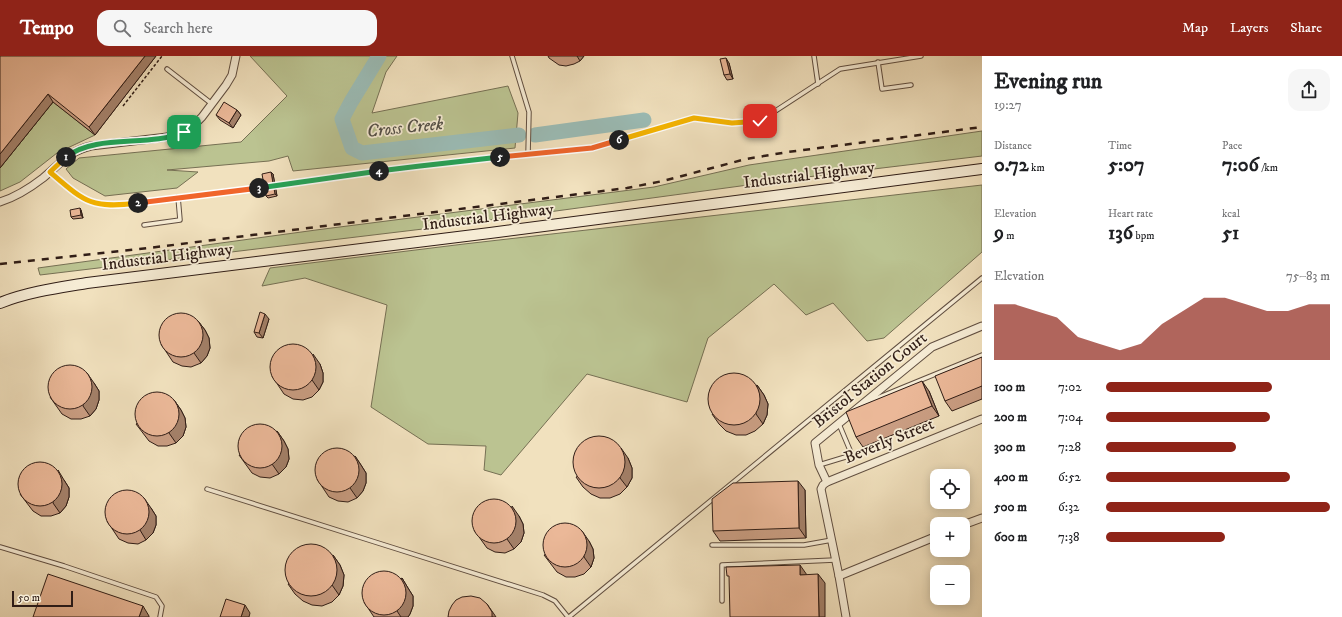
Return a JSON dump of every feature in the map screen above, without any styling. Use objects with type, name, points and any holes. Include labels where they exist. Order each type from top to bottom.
[{"type":"main road","name":"Industrial Highway","points":[[0,303],[39,291],[93,282],[498,232],[982,169]]},
{"type":"street","points":[[0,202],[26,190],[50,172],[70,154],[83,148],[167,138],[188,129],[198,122],[232,74],[236,56]]},
{"type":"street","name":"Bristol Station Court","points":[[827,482],[819,467],[815,443],[932,346],[982,326]]},
{"type":"street","name":"Beverly Street","points":[[827,482],[982,419]]},
{"type":"street","points":[[827,482],[823,485],[821,490],[846,617]]},
{"type":"street","points":[[970,522],[982,518]]},
{"type":"street","points":[[839,576],[930,539]]},
{"type":"lane","points":[[512,56],[529,112],[528,154]]},
{"type":"lane","points":[[814,56],[818,84]]},
{"type":"lane","points":[[50,172],[78,195],[92,203],[100,205],[118,205],[420,166],[592,148],[694,118],[732,123],[760,121],[840,68],[921,56]]},
{"type":"lane","points":[[878,62],[882,89],[912,85]]},
{"type":"lane","points":[[168,69],[212,104]]},
{"type":"lane","points":[[144,225],[180,220],[178,198]]},
{"type":"lane","points":[[207,489],[543,595],[555,601],[568,617],[982,278]]},
{"type":"lane","points":[[864,403],[982,355]]},
{"type":"lane","points":[[819,467],[852,455],[838,424]]},
{"type":"lane","points":[[712,546],[804,545],[832,540]]},
{"type":"lane","points":[[0,547],[64,566],[156,597],[162,606],[160,617]]},
{"type":"lane","points":[[722,601],[722,565],[835,560]]},
{"type":"path","points":[[123,106],[162,56]]},
{"type":"green space","points":[[250,56],[397,56],[386,72],[372,113],[508,86],[518,113],[515,148],[293,171],[288,156],[269,161],[167,170],[198,172],[177,188],[105,196],[73,178],[66,169],[79,158],[241,142],[287,96]]},
{"type":"green space","points":[[53,102],[95,135],[57,153],[20,182],[0,191],[0,168]]},
{"type":"green space","points":[[982,131],[982,156],[807,177],[423,229],[40,275],[38,268],[316,230],[654,187],[749,165]]},
{"type":"green space","points":[[982,185],[982,252],[884,338],[867,341],[833,303],[806,315],[774,284],[708,338],[687,402],[587,374],[501,475],[484,470],[486,446],[428,444],[371,407],[387,305],[305,278],[262,286],[270,268],[464,244]]},
{"type":"building","points":[[0,56],[145,56],[89,127],[48,94],[0,154]]},
{"type":"building","points":[[726,58],[730,74],[724,75],[720,59]]},
{"type":"building","points":[[224,102],[237,110],[229,123],[216,115]]},
{"type":"building","points":[[271,172],[275,194],[266,196],[262,174]]},
{"type":"building","points":[[80,208],[81,215],[71,217],[70,210]]},
{"type":"building","points":[[260,312],[265,314],[259,333],[254,332]]},
{"type":"building","points":[[177,313],[185,313],[197,319],[203,331],[203,339],[197,351],[185,357],[177,357],[165,351],[159,339],[159,331],[165,319]]},
{"type":"building","points":[[288,344],[298,344],[306,348],[312,354],[316,362],[316,372],[312,380],[306,386],[298,390],[288,390],[280,386],[274,380],[270,372],[270,362],[274,354],[280,348]]},
{"type":"building","points":[[982,357],[982,386],[945,401],[935,376]]},
{"type":"building","points":[[66,365],[74,365],[86,371],[92,383],[92,391],[86,403],[74,409],[66,409],[54,403],[48,391],[48,383],[54,371]]},
{"type":"building","points":[[729,373],[739,373],[753,380],[760,394],[760,404],[753,418],[739,425],[729,425],[719,421],[712,414],[708,404],[708,394],[712,384],[719,377]]},
{"type":"building","points":[[922,381],[932,406],[856,437],[846,412]]},
{"type":"building","points":[[153,392],[161,392],[173,398],[179,410],[179,418],[173,430],[161,436],[153,436],[141,430],[135,418],[135,410],[141,398]]},
{"type":"building","points":[[256,424],[264,424],[276,430],[282,442],[282,450],[276,462],[264,468],[256,468],[244,462],[238,450],[238,442],[244,430]]},
{"type":"building","points":[[594,436],[604,436],[618,443],[625,457],[625,467],[618,481],[604,488],[594,488],[584,484],[577,477],[573,467],[573,457],[577,447],[584,440]]},
{"type":"building","points":[[333,448],[341,448],[353,454],[359,466],[359,474],[353,486],[341,492],[333,492],[321,486],[315,474],[315,466],[321,454]]},
{"type":"building","points":[[36,462],[44,462],[56,468],[62,480],[62,488],[56,500],[44,506],[36,506],[24,500],[18,488],[18,480],[24,468]]},
{"type":"building","points":[[798,481],[799,528],[713,531],[712,499],[733,483]]},
{"type":"building","points":[[123,490],[131,490],[143,496],[149,508],[149,516],[143,528],[131,534],[123,534],[111,528],[105,516],[105,508],[111,496]]},
{"type":"building","points":[[490,499],[498,499],[510,505],[516,517],[516,525],[510,537],[498,543],[490,543],[478,537],[472,525],[472,517],[478,505]]},
{"type":"building","points":[[561,523],[569,523],[581,529],[587,541],[587,549],[581,561],[569,567],[561,567],[549,561],[543,549],[543,541],[549,529]]},
{"type":"building","points":[[306,544],[316,544],[330,551],[337,565],[337,575],[330,589],[316,596],[306,596],[296,592],[289,585],[285,575],[285,565],[289,555],[296,548]]},
{"type":"building","points":[[800,565],[800,575],[818,574],[819,617],[730,617],[729,576],[727,576],[726,567]]},
{"type":"building","points":[[380,571],[388,571],[400,577],[406,589],[406,597],[400,609],[388,615],[380,615],[368,609],[362,597],[362,589],[368,577]]},
{"type":"building","points":[[48,574],[143,606],[139,617],[33,617]]},
{"type":"building","points":[[471,596],[480,598],[487,604],[492,612],[492,617],[448,617],[449,611],[456,600],[462,597]]},
{"type":"building","points":[[226,599],[245,605],[241,617],[220,617]]},
{"type":"waterway","name":"Cross Creek","points":[[379,56],[342,119],[352,148],[362,153],[519,135]]},
{"type":"waterway","name":"Cross Creek","points":[[535,135],[644,120]]},
{"type":"railway","points":[[0,264],[149,248],[627,188],[663,181],[746,159],[788,152],[982,127]]},
{"type":"route","points":[[184,132],[167,138],[83,148],[70,154],[50,172],[71,190],[92,203],[100,205],[118,205],[420,166],[592,148],[694,118],[732,123],[760,121]]}]
